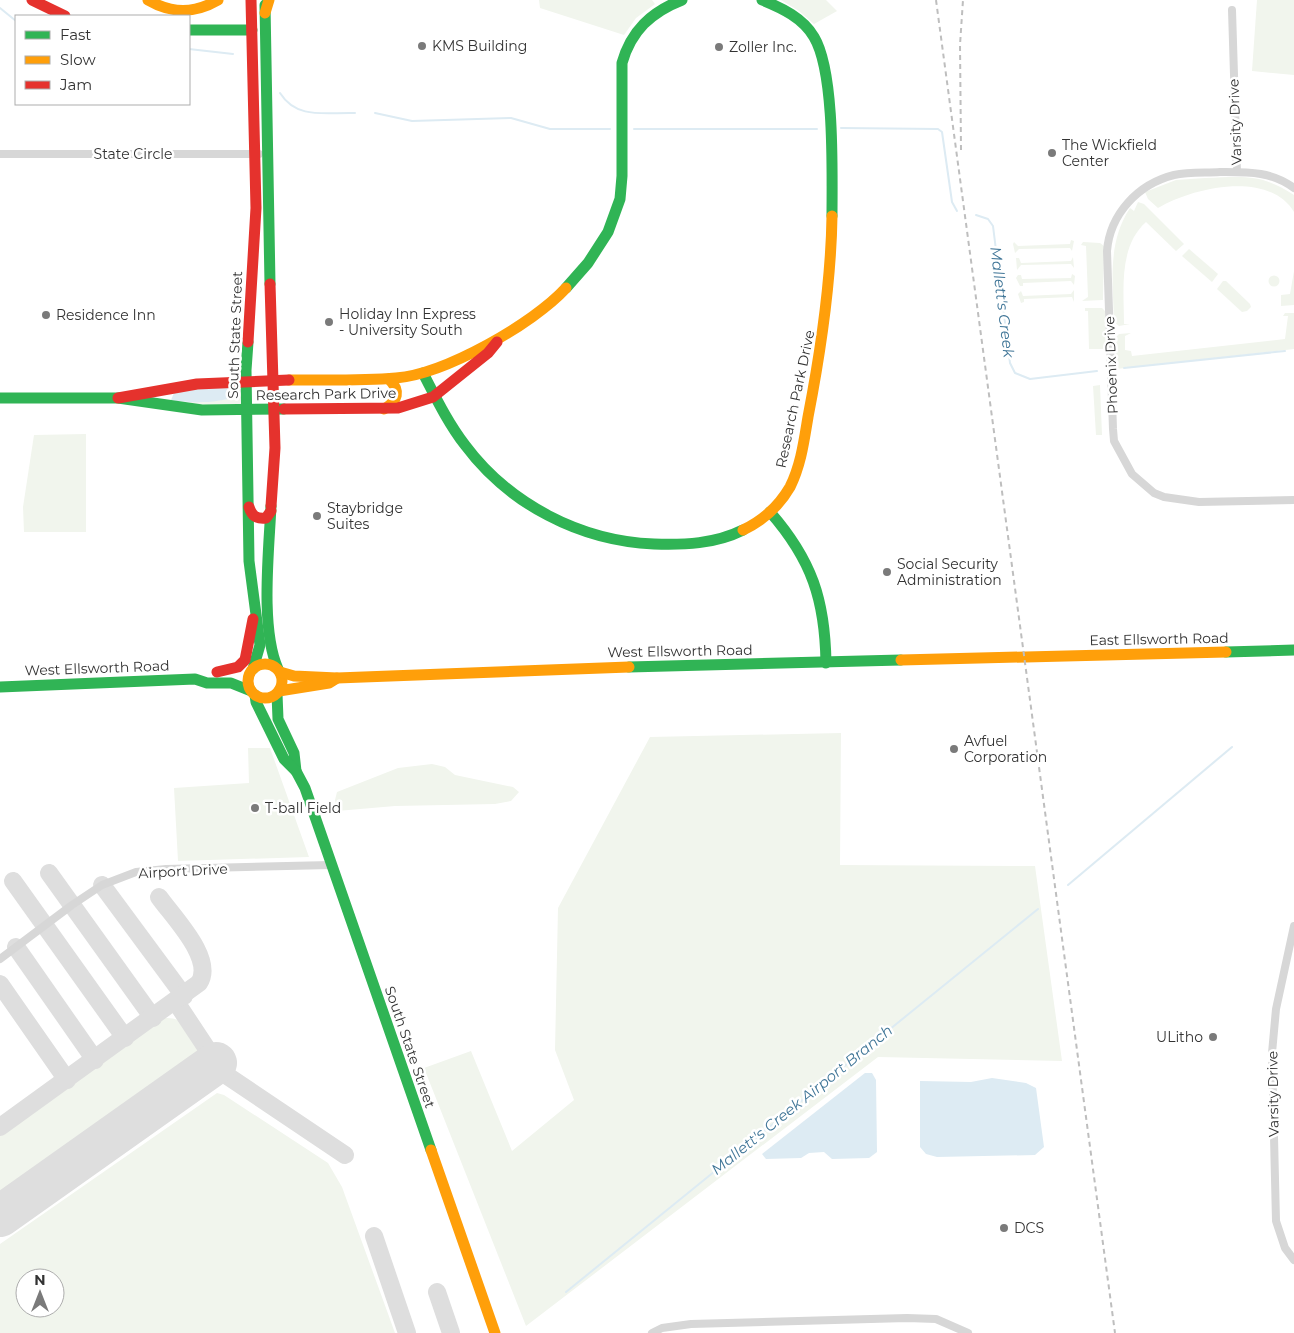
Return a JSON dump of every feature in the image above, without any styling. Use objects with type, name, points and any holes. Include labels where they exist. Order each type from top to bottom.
[{"type":"main road","points":[[32,0],[63,15]]},
{"type":"main road","points":[[148,0],[167,10],[180,12],[196,10],[218,0]]},
{"type":"main road","name":"South State Street","points":[[251,0],[260,126]]},
{"type":"main road","name":"South State Street","points":[[265,0],[260,154],[274,411],[274,457],[267,588],[274,660],[279,671]]},
{"type":"main road","points":[[190,30],[252,30],[257,27],[265,13],[269,0]]},
{"type":"main road","name":"Research Park Drive","points":[[197,384],[389,379],[423,373],[452,362],[500,337],[571,285],[605,238],[614,218],[622,183],[622,62],[624,52],[636,28],[664,8],[682,0]]},
{"type":"main road","name":"Research Park Drive","points":[[423,373],[433,397],[468,452],[498,483],[516,498],[539,512],[590,534],[640,544],[694,544],[738,533],[756,525],[770,512],[783,497],[796,473],[815,388],[826,319],[832,198],[828,103],[823,62],[818,46],[810,31],[796,17],[762,0]]},
{"type":"main road","name":"South State Street","points":[[252,670],[260,645],[250,578],[247,382],[260,154]]},
{"type":"main road","points":[[252,277],[263,286],[266,297],[271,348]]},
{"type":"main road","name":"Research Park Drive","points":[[118,398],[202,410],[383,409],[411,406],[433,397],[488,353],[500,337]]},
{"type":"main road","points":[[383,409],[393,404],[398,394],[395,384],[389,379]]},
{"type":"main road","points":[[0,398],[118,398],[197,384]]},
{"type":"main road","points":[[170,406],[166,400],[167,393],[190,388],[197,384]]},
{"type":"main road","points":[[248,505],[250,513],[257,519],[266,518],[271,511]]},
{"type":"main road","points":[[770,512],[795,541],[810,566],[816,582],[825,621],[826,663]]},
{"type":"main road","points":[[249,545],[256,546],[262,551],[261,577],[267,588]]},
{"type":"main road","points":[[250,578],[256,587],[260,614],[269,614]]},
{"type":"main road","points":[[217,672],[238,667],[245,660],[253,624],[253,597]]},
{"type":"main road","name":"East Ellsworth Road","points":[[1024,657],[1294,650]]},
{"type":"main road","name":"West Ellsworth Road","points":[[279,671],[299,677],[326,676],[337,678],[664,666],[1024,657]]},
{"type":"main road","points":[[266,664],[279,671],[283,683],[278,693],[267,698],[253,693],[248,683],[252,670],[266,664]]},
{"type":"main road","name":"West Ellsworth Road","points":[[195,679],[206,673],[252,670]]},
{"type":"main road","name":"West Ellsworth Road","points":[[278,693],[329,683],[337,678]]},
{"type":"main road","name":"West Ellsworth Road","points":[[0,687],[195,679],[207,683],[232,683],[253,693]]},
{"type":"main road","name":"South State Street","points":[[253,693],[284,759],[296,771],[305,788],[495,1333]]},
{"type":"main road","name":"South State Street","points":[[278,693],[278,719],[294,753],[296,771]]},
{"type":"street","name":"Varsity Drive","points":[[1232,10],[1236,172],[1261,173],[1281,178],[1294,188]]},
{"type":"street","name":"State Circle","points":[[0,154],[260,154]]},
{"type":"street","name":"Phoenix Drive","points":[[1236,172],[1175,175],[1154,182],[1131,199],[1114,224],[1107,251],[1114,441],[1132,474],[1154,493],[1164,497],[1199,502],[1294,500]]},
{"type":"street","name":"Airport Drive","points":[[0,959],[72,905],[102,886],[127,875],[166,869],[331,865]]},
{"type":"street","name":"Varsity Drive","points":[[1294,926],[1276,1008],[1272,1053],[1276,1221],[1285,1248],[1294,1260]]},
{"type":"street","points":[[1284,969],[1294,971]]},
{"type":"street","points":[[652,1333],[662,1328],[691,1324],[912,1318],[936,1319],[968,1333]]},
{"type":"shaded area","points":[[539,0],[652,0],[655,4],[636,18],[624,35],[540,8]]},
{"type":"shaded area","points":[[781,0],[826,0],[837,11],[814,24],[799,11]]},
{"type":"shaded area","points":[[1257,0],[1294,0],[1294,75],[1252,71]]},
{"type":"shaded area","points":[[1241,177],[1271,183],[1294,195],[1294,212],[1282,199],[1267,191],[1249,187],[1230,186],[1210,189],[1173,200],[1158,208],[1148,199],[1145,192],[1176,180]]},
{"type":"shaded area","points":[[1138,202],[1144,204],[1184,244],[1176,251],[1146,222],[1137,232],[1131,244],[1124,270],[1124,324],[1130,324],[1119,326],[1114,322],[1113,263],[1115,249],[1123,221],[1130,208],[1134,211]]},
{"type":"shaded area","points":[[1071,240],[1074,241],[1072,251],[1070,248],[1019,249],[1015,253],[1013,244],[1014,242],[1018,246],[1070,244]]},
{"type":"shaded area","points":[[1083,242],[1100,243],[1104,246],[1103,300],[1082,301],[1088,297],[1086,246],[1081,245]]},
{"type":"shaded area","points":[[1189,249],[1218,274],[1212,282],[1182,256]]},
{"type":"shaded area","points":[[1073,257],[1074,268],[1071,264],[1021,265],[1017,270],[1016,258],[1019,258],[1021,263],[1071,261]]},
{"type":"shaded area","points":[[1294,271],[1294,305],[1281,306],[1281,295],[1290,294]]},
{"type":"shaded area","points":[[1072,274],[1075,276],[1074,285],[1071,281],[1023,283],[1023,286],[1020,286],[1016,278],[1018,275],[1021,275],[1022,279],[1071,278]]},
{"type":"shaded area","points":[[1274,275],[1280,281],[1274,287],[1268,281]]},
{"type":"shaded area","points":[[1223,281],[1226,281],[1250,304],[1251,307],[1247,311],[1242,312],[1217,289]]},
{"type":"shaded area","points":[[1074,290],[1074,302],[1072,297],[1024,299],[1024,302],[1021,303],[1018,294],[1021,291],[1023,296],[1071,294]]},
{"type":"shaded area","points":[[1085,308],[1102,308],[1105,311],[1106,349],[1089,349],[1088,311],[1085,311]]},
{"type":"shaded area","points":[[1285,313],[1294,313],[1294,349],[1116,369],[1115,338],[1119,334],[1131,333],[1125,336],[1125,350],[1131,351],[1132,356],[1285,339],[1288,316],[1283,316]]},
{"type":"shaded area","points":[[1100,385],[1102,435],[1096,435],[1093,386]]},
{"type":"shaded area","points":[[196,388],[233,388],[234,396],[212,402],[171,400],[174,393]]},
{"type":"shaded area","points":[[233,388],[242,389],[244,404],[210,405],[188,403],[229,398],[234,396]]},
{"type":"shaded area","points":[[86,434],[86,532],[24,532],[23,507],[34,435]]},
{"type":"shaded area","points":[[841,733],[840,865],[1035,866],[1062,1061],[878,1057],[526,1326],[424,1068],[471,1051],[512,1151],[574,1100],[555,1050],[558,908],[650,737]]},
{"type":"shaded area","points":[[248,748],[270,748],[309,857],[178,861],[174,788],[249,783]]},
{"type":"shaded area","points":[[432,764],[445,767],[455,775],[513,787],[519,792],[511,801],[495,804],[395,806],[337,811],[335,800],[337,792],[398,768]]},
{"type":"shaded area","points":[[165,1018],[182,1022],[194,1033],[200,1044],[198,1057],[0,1199],[0,1136],[152,1023]]},
{"type":"shaded area","points":[[865,1073],[872,1073],[876,1080],[877,1152],[869,1158],[832,1159],[824,1152],[809,1153],[801,1158],[766,1159],[762,1154]]},
{"type":"shaded area","points":[[992,1078],[1026,1083],[1036,1088],[1044,1147],[1035,1155],[937,1157],[926,1154],[920,1147],[920,1081],[971,1082]]},
{"type":"shaded area","points":[[217,1093],[224,1095],[328,1163],[342,1187],[395,1333],[0,1333],[0,1244]]},
{"type":"waterway","name":"Mallett's Creek","points":[[0,8],[15,20]]},
{"type":"waterway","name":"Mallett's Creek","points":[[190,49],[233,54]]},
{"type":"waterway","name":"Mallett's Creek","points":[[280,93],[287,102],[304,111],[313,113],[355,113]]},
{"type":"waterway","name":"Mallett's Creek","points":[[375,113],[412,121],[511,118],[550,129],[610,129]]},
{"type":"waterway","name":"Mallett's Creek","points":[[841,128],[938,129],[942,132],[952,202],[957,211]]},
{"type":"waterway","name":"Mallett's Creek","points":[[634,129],[817,129]]},
{"type":"waterway","name":"Mallett's Creek","points":[[976,215],[988,219],[993,226],[1010,363],[1015,373],[1030,379],[1097,371]]},
{"type":"waterway","name":"Mallett's Creek","points":[[1124,368],[1285,351]]},
{"type":"waterway","name":"Mallett's Creek Airport Branch","points":[[1068,885],[1232,747]]},
{"type":"waterway","name":"Mallett's Creek Airport Branch","points":[[566,1292],[1038,909]]},
{"type":"taxiway","points":[[49,873],[153,1018]]},
{"type":"taxiway","points":[[13,881],[125,1038]]},
{"type":"taxiway","points":[[102,885],[184,996]]},
{"type":"taxiway","points":[[0,1127],[199,983],[202,973],[197,951],[182,927],[159,897]]},
{"type":"taxiway","points":[[16,947],[95,1060]]},
{"type":"taxiway","points":[[0,984],[67,1080]]},
{"type":"taxiway","points":[[176,1002],[223,1073],[345,1155]]},
{"type":"taxiway","points":[[374,1236],[407,1333]]},
{"type":"taxiway","points":[[437,1292],[451,1333]]},
{"type":"runway","points":[[0,1216],[216,1063]]},
{"type":"railway","points":[[936,0],[1115,1333]]},
{"type":"railway","points":[[961,150],[960,45],[963,0]]},
{"type":"traffic: fast","points":[[566,288],[588,263],[608,232],[620,199],[622,176],[622,63],[626,52],[631,41],[644,24],[661,10],[682,0]]},
{"type":"traffic: fast","points":[[762,0],[784,10],[804,24],[814,37],[821,53],[826,74],[831,124],[832,216]]},
{"type":"traffic: fast","points":[[265,5],[270,284]]},
{"type":"traffic: fast","points":[[190,30],[252,30]]},
{"type":"traffic: fast","points":[[248,342],[246,370],[249,561],[260,645],[253,669]]},
{"type":"traffic: fast","points":[[423,373],[453,428],[483,466],[503,485],[548,516],[599,536],[654,544],[699,543],[722,538],[743,530]]},
{"type":"traffic: fast","points":[[0,398],[118,398],[202,410],[284,409]]},
{"type":"traffic: fast","points":[[271,506],[267,611],[272,652],[278,669]]},
{"type":"traffic: fast","points":[[770,512],[796,547],[806,564],[813,582],[823,620],[826,663]]},
{"type":"traffic: fast","points":[[1226,652],[1294,650]]},
{"type":"traffic: fast","points":[[629,667],[901,660]]},
{"type":"traffic: fast","points":[[0,687],[195,679],[207,683],[231,683],[251,691]]},
{"type":"traffic: fast","points":[[277,694],[278,719],[294,753],[296,771]]},
{"type":"traffic: fast","points":[[255,695],[256,702],[284,759],[296,771],[305,788],[431,1150]]},
{"type":"traffic: slow","points":[[148,0],[174,10],[192,10],[218,0]]},
{"type":"traffic: slow","points":[[265,13],[269,0]]},
{"type":"traffic: slow","points":[[743,530],[757,522],[781,500],[794,479],[799,462],[817,367],[824,317],[830,267],[832,216]]},
{"type":"traffic: slow","points":[[289,380],[396,378],[439,367],[463,357],[511,331],[532,317],[566,288]]},
{"type":"traffic: slow","points":[[384,409],[392,403],[396,396],[393,383],[389,379]]},
{"type":"traffic: slow","points":[[901,660],[1226,652]]},
{"type":"traffic: slow","points":[[265,664],[272,665],[277,669],[281,674],[282,681],[281,688],[277,693],[272,697],[265,698],[258,697],[253,693],[249,688],[248,681],[249,674],[253,669],[258,665],[265,664]]},
{"type":"traffic: slow","points":[[280,672],[294,676],[337,678],[629,667]]},
{"type":"traffic: slow","points":[[279,691],[329,683],[337,678]]},
{"type":"traffic: slow","points":[[431,1150],[495,1333]]},
{"type":"traffic: jam","points":[[32,0],[63,15]]},
{"type":"traffic: jam","points":[[248,342],[256,208],[251,0]]},
{"type":"traffic: jam","points":[[270,284],[275,448],[271,506]]},
{"type":"traffic: jam","points":[[284,409],[398,408],[433,397],[488,353],[497,342]]},
{"type":"traffic: jam","points":[[118,398],[197,384],[289,380]]},
{"type":"traffic: jam","points":[[249,507],[253,515],[260,518],[266,518],[271,511]]},
{"type":"traffic: jam","points":[[217,672],[238,667],[245,660],[253,619]]},
{"type":"place","name":"KMS Building","points":[[422,46]]},
{"type":"place","name":"Zoller Inc.","points":[[719,47]]},
{"type":"place","name":"The Wickfield Center","points":[[1052,153]]},
{"type":"place","name":"Residence Inn","points":[[46,315]]},
{"type":"place","name":"Holiday Inn Express - University South","points":[[329,322]]},
{"type":"place","name":"Staybridge Suites","points":[[317,516]]},
{"type":"place","name":"Social Security Administration","points":[[887,572]]},
{"type":"place","name":"Avfuel Corporation","points":[[954,749]]},
{"type":"place","name":"T-ball Field","points":[[255,808]]},
{"type":"place","name":"ULitho","points":[[1213,1037]]},
{"type":"place","name":"DCS","points":[[1004,1228]]}]
